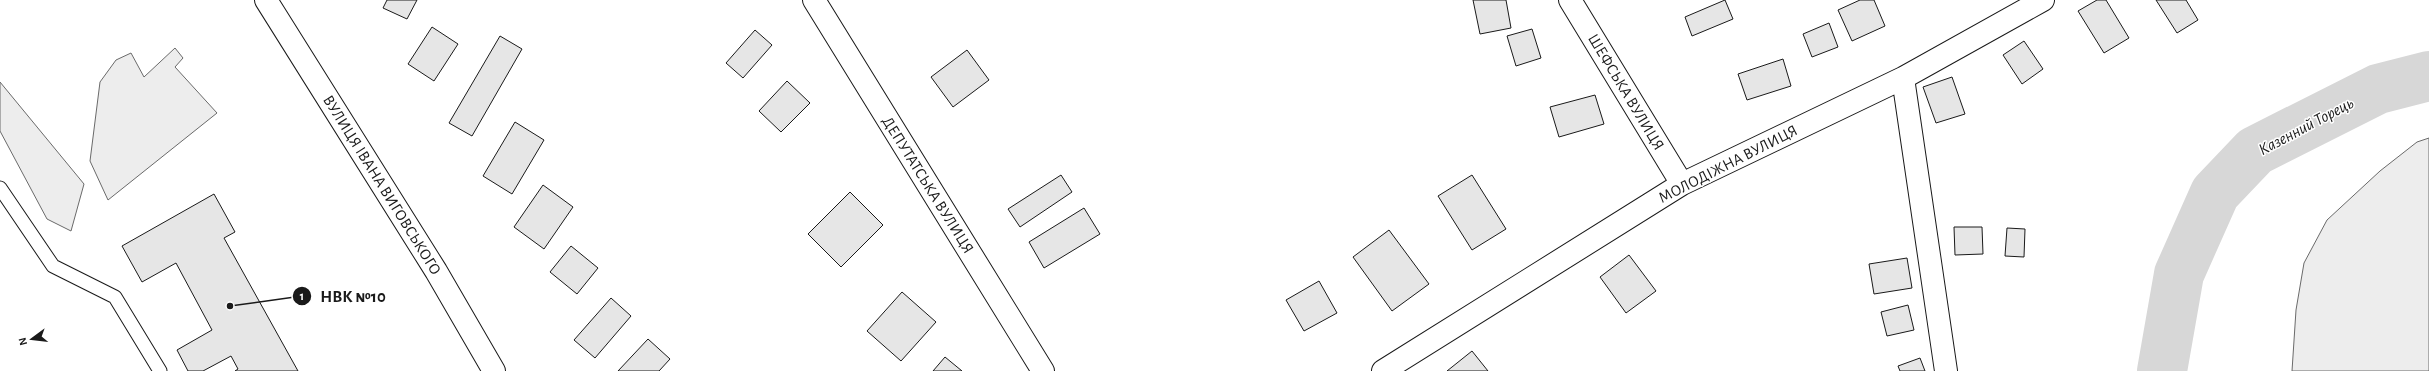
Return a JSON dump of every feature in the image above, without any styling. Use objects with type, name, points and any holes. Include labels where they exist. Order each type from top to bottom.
[{"type":"street","name":"ВУЛИЦЯ ІВАНА ВИГОВСЬКОГО","points":[[266,0],[432,265],[494,371]]},
{"type":"street","name":"ДЕПУТАТСЬКА ВУЛИЦЯ","points":[[814,0],[1043,371]]},
{"type":"street","name":"ШЕФСЬКА ВУЛИЦЯ","points":[[1570,0],[1682,184]]},
{"type":"street","name":"МОЛОДІЖНА ВУЛИЦЯ","points":[[1382,371],[1682,184],[1903,78],[2043,0]]},
{"type":"street","points":[[1903,78],[1946,371]]},
{"type":"lane","points":[[0,188],[53,266],[115,297],[160,371]]},
{"type":"shaded area","points":[[175,48],[183,58],[175,67],[217,113],[108,200],[90,161],[100,82],[116,60],[131,53],[144,77]]},
{"type":"shaded area","points":[[0,82],[84,184],[71,231],[47,219],[0,131]]},
{"type":"shaded area","points":[[2429,138],[2429,371],[2292,371],[2296,310],[2304,263],[2327,220],[2380,171],[2417,142]]},
{"type":"building","points":[[387,0],[417,0],[407,19],[383,8]]},
{"type":"building","points":[[1473,0],[1506,0],[1511,28],[1480,34]]},
{"type":"building","points":[[1725,0],[1733,19],[1692,36],[1685,17]]},
{"type":"building","points":[[1860,0],[1874,0],[1885,26],[1852,41],[1838,10]]},
{"type":"building","points":[[2097,0],[2106,0],[2129,38],[2104,53],[2078,11]]},
{"type":"building","points":[[2156,0],[2186,0],[2198,20],[2177,33]]},
{"type":"building","points":[[1829,23],[1838,47],[1812,57],[1803,34]]},
{"type":"building","points":[[432,27],[458,44],[434,81],[408,64]]},
{"type":"building","points":[[1532,29],[1541,58],[1516,66],[1507,36]]},
{"type":"building","points":[[755,30],[772,45],[743,78],[726,63]]},
{"type":"building","points":[[500,36],[522,49],[472,136],[449,123]]},
{"type":"building","points":[[2024,41],[2043,69],[2022,84],[2003,55]]},
{"type":"building","points":[[967,50],[989,80],[953,107],[931,77]]},
{"type":"building","points":[[1783,59],[1791,86],[1747,100],[1738,74]]},
{"type":"building","points":[[1952,77],[1965,114],[1936,123],[1923,87]]},
{"type":"building","points":[[787,81],[810,103],[781,132],[759,111]]},
{"type":"building","points":[[1595,95],[1604,124],[1559,137],[1550,107]]},
{"type":"building","points":[[515,122],[544,140],[512,194],[483,176]]},
{"type":"building","points":[[1061,175],[1072,192],[1020,227],[1008,209]]},
{"type":"building","points":[[1472,175],[1506,229],[1472,250],[1438,196]]},
{"type":"building","points":[[543,185],[573,207],[544,249],[514,227]]},
{"type":"building","points":[[850,192],[883,225],[841,267],[808,234]]},
{"type":"building","points":[[214,194],[235,232],[224,238],[298,371],[235,371],[238,369],[231,356],[203,371],[188,371],[177,350],[212,330],[176,263],[142,282],[122,246]]},
{"type":"building","points":[[1084,208],[1100,234],[1044,268],[1029,242]]},
{"type":"building","points":[[1954,227],[1982,227],[1983,254],[1955,255]]},
{"type":"building","points":[[2007,228],[2025,229],[2024,257],[2005,256]]},
{"type":"building","points":[[1389,230],[1429,284],[1392,311],[1353,257]]},
{"type":"building","points":[[571,246],[598,268],[577,294],[550,272]]},
{"type":"building","points":[[1629,255],[1656,291],[1626,313],[1600,277]]},
{"type":"building","points":[[1907,258],[1912,288],[1874,294],[1869,264]]},
{"type":"building","points":[[1319,281],[1337,313],[1304,331],[1286,300]]},
{"type":"building","points":[[902,292],[936,322],[901,361],[867,331]]},
{"type":"building","points":[[611,298],[631,316],[595,358],[574,340]]},
{"type":"building","points":[[1908,305],[1914,330],[1887,336],[1881,312]]},
{"type":"building","points":[[648,339],[670,359],[659,371],[618,371]]},
{"type":"building","points":[[1472,351],[1488,371],[1447,371]]},
{"type":"building","points":[[945,357],[962,371],[933,371]]},
{"type":"building","points":[[1920,358],[1925,371],[1900,371],[1898,366]]},
{"type":"waterway","name":"Казенний Торець","points":[[2162,371],[2179,274],[2215,193],[2255,151],[2378,89],[2429,76]]},
{"type":"place","name":"НВК №10","points":[[230,306]]}]
